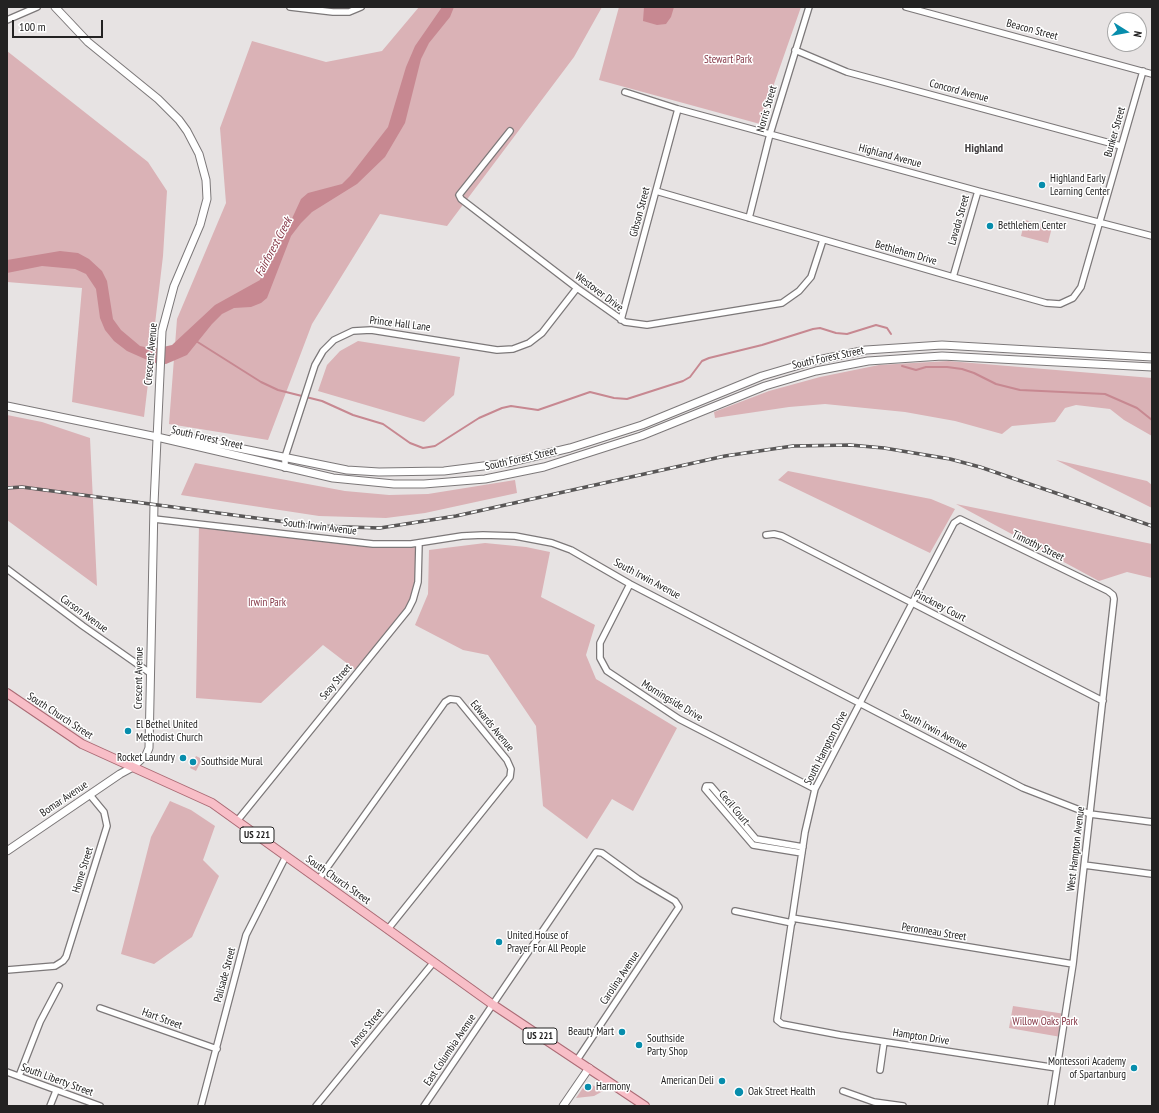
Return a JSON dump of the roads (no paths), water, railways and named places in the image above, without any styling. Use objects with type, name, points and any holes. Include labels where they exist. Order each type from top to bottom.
[{"type":"main road","name":"South Church Street","points":[[7,693],[82,744],[212,803],[433,963],[645,1106]]},
{"type":"street","points":[[7,20],[37,7]]},
{"type":"street","name":"Crescent Avenue","points":[[55,7],[93,46],[169,109],[187,131],[199,154],[206,180],[206,206],[200,226],[174,286],[162,331],[154,519],[149,748],[146,755],[133,767]]},
{"type":"street","points":[[290,7],[333,12],[349,12],[361,7]]},
{"type":"street","name":"Norris Street","points":[[749,218],[770,134],[809,7]]},
{"type":"street","name":"Beacon Street","points":[[906,7],[1152,74]]},
{"type":"street","name":"Concord Avenue","points":[[795,50],[847,72],[1122,146]]},
{"type":"street","name":"Bunker Street","points":[[1099,222],[1143,72]]},
{"type":"street","name":"Highland Avenue","points":[[625,92],[678,109],[978,191],[1152,236]]},
{"type":"street","name":"Gibson Street","points":[[621,320],[678,109]]},
{"type":"street","name":"Westover Drive","points":[[510,131],[459,195],[461,199],[621,320],[630,324],[647,325],[782,302],[799,291],[811,277],[824,240]]},
{"type":"street","name":"Bethlehem Drive","points":[[656,191],[1053,305],[1067,302],[1078,293],[1099,222]]},
{"type":"street","name":"Lavada Street","points":[[953,277],[978,191]]},
{"type":"street","name":"Prince Hall Lane","points":[[284,468],[285,457],[315,365],[322,351],[334,340],[348,332],[365,329],[497,350],[513,349],[529,343],[542,333],[578,288]]},
{"type":"street","name":"South Forest Street","points":[[157,437],[189,438],[347,470],[379,472],[444,471],[507,463],[570,448],[636,427],[734,387],[787,368],[840,355],[885,348],[917,346],[968,346],[1152,357]]},
{"type":"street","name":"South Forest Street","points":[[157,437],[284,468],[334,478],[394,484],[454,482],[515,474],[552,464],[641,436],[738,396],[790,378],[835,367],[880,359],[942,356],[1152,367]]},
{"type":"street","points":[[7,406],[157,437]]},
{"type":"street","name":"South Irwin Avenue","points":[[154,519],[354,542],[394,545],[419,543],[462,536],[483,535],[529,538],[552,543],[571,550],[630,584],[1022,788],[1090,814],[1152,822]]},
{"type":"street","name":"Timothy Street","points":[[954,523],[957,520],[964,520],[1113,595]]},
{"type":"street","name":"South Hampton Drive","points":[[782,1024],[777,1020],[777,1017],[803,850],[815,789],[954,523]]},
{"type":"street","name":"Pinckney Court","points":[[766,535],[774,534],[782,536],[1103,701]]},
{"type":"street","name":"Seay Street","points":[[237,821],[408,610],[413,600],[418,582],[419,543]]},
{"type":"street","name":"Carson Avenue","points":[[7,569],[83,626],[150,673]]},
{"type":"street","name":"Morningside Drive","points":[[630,584],[600,643],[600,658],[607,671],[680,719],[815,789]]},
{"type":"street","name":"West Hampton Avenue","points":[[1051,1106],[1073,964],[1115,604],[1113,595]]},
{"type":"street","name":"Edwards Avenue","points":[[319,879],[445,702],[450,699],[458,700],[507,760],[511,769],[510,777],[388,929]]},
{"type":"street","name":"Bomar Avenue","points":[[7,851],[120,774],[133,767]]},
{"type":"street","name":"Cecil Court","points":[[706,786],[711,786],[755,842],[705,789],[706,786]]},
{"type":"street","name":"Home Street","points":[[7,970],[55,966],[63,961],[67,954],[107,826],[104,812],[90,795]]},
{"type":"street","points":[[755,842],[803,850]]},
{"type":"street","name":"Carolina Avenue","points":[[577,1060],[679,907],[674,901],[638,879],[602,853],[596,852],[593,856]]},
{"type":"street","name":"Palisade Street","points":[[201,1106],[246,935],[286,856]]},
{"type":"street","name":"East Columbia Avenue","points":[[424,1106],[593,856]]},
{"type":"street","points":[[1084,865],[1152,874]]},
{"type":"street","name":"Peronneau Street","points":[[735,911],[1073,964]]},
{"type":"street","name":"Amos Street","points":[[316,1106],[433,963]]},
{"type":"street","points":[[20,1076],[40,1022],[59,986]]},
{"type":"street","name":"Hart Street","points":[[100,1008],[217,1049]]},
{"type":"street","name":"Hampton Drive","points":[[782,1024],[884,1042],[1057,1068]]},
{"type":"street","points":[[880,1070],[884,1042]]},
{"type":"street","points":[[563,1106],[589,1068]]},
{"type":"street","name":"South Liberty Street","points":[[7,1072],[100,1106]]},
{"type":"street","points":[[50,1106],[56,1091]]},
{"type":"street","points":[[843,1091],[874,1104],[903,1106]]},
{"type":"water","name":"Fairforest Creek","points":[[442,7],[454,7],[450,17],[429,43],[421,59],[405,123],[385,157],[357,184],[312,212],[301,223],[291,236],[267,298],[261,303],[251,307],[234,308],[222,314],[187,355],[166,364],[154,363],[127,351],[114,341],[105,330],[100,318],[96,289],[86,274],[75,269],[42,266],[7,273],[7,260],[60,251],[78,253],[89,259],[102,271],[107,281],[113,319],[121,330],[140,346],[154,349],[172,345],[215,305],[260,280],[274,244],[289,225],[301,199],[308,193],[342,184],[350,176],[388,127],[406,67],[415,46]]},
{"type":"water","points":[[644,7],[674,7],[671,17],[666,24],[657,25],[643,21]]},
{"type":"waterway","points":[[196,341],[261,382],[278,390],[322,401],[353,415],[383,424],[410,443],[423,448],[435,446],[479,418],[502,408],[511,406],[538,410],[590,392],[614,398],[627,399],[683,381],[690,377],[702,361],[709,358],[762,345],[813,329],[820,328],[836,333],[847,334],[876,325],[887,328],[891,334]]},
{"type":"waterway","points":[[902,366],[916,370],[926,367],[962,369],[996,384],[1020,390],[1105,394],[1137,408],[1152,420]]},
{"type":"railway","points":[[7,488],[22,487],[316,526],[380,528],[456,516],[725,456],[793,446],[850,445],[884,448],[950,459],[980,467],[1152,526]]},
{"type":"place","name":"Highland Early Learning Center","points":[[1042,185]]},
{"type":"place","name":"Bethlehem Center","points":[[990,226]]},
{"type":"place","name":"El Bethel United Methodist Church","points":[[128,731]]},
{"type":"place","name":"Rocket Laundry","points":[[183,758]]},
{"type":"place","name":"Southside Mural","points":[[193,762]]},
{"type":"place","name":"United House of Prayer For All People","points":[[499,942]]},
{"type":"place","name":"Beauty Mart","points":[[622,1032]]},
{"type":"place","name":"Southside Party Shop","points":[[639,1045]]},
{"type":"place","name":"Montessori Academy of Spartanburg","points":[[1134,1068]]},
{"type":"place","name":"American Deli","points":[[722,1081]]},
{"type":"place","name":"Harmony","points":[[588,1087]]},
{"type":"place","name":"Oak Street Health","points":[[739,1092]]},
{"type":"district","name":"Highland","points":[[984,149]]},
{"type":"park label","name":"Stewart Park","points":[[728,60]]},
{"type":"park label","name":"Irwin Park","points":[[267,603]]},
{"type":"park label","name":"Willow Oaks Park","points":[[1045,1022]]}]
